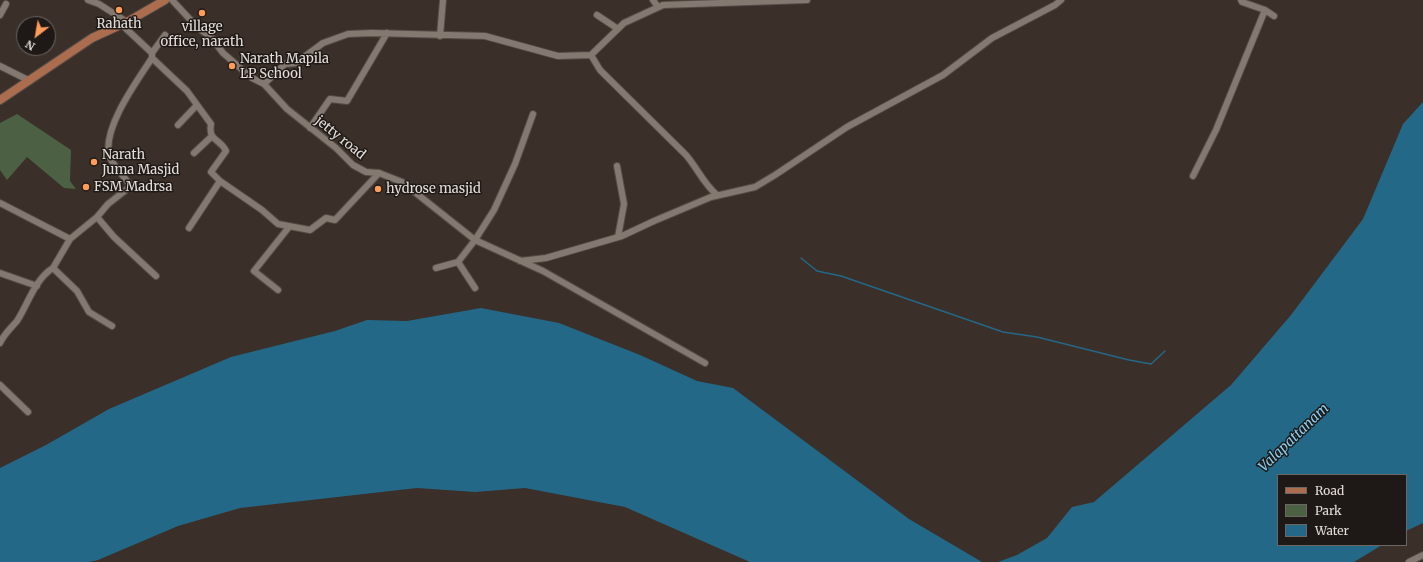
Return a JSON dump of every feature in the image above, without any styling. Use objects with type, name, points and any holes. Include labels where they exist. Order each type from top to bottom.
[{"type":"main road","points":[[0,100],[92,38],[124,23],[165,0]]},
{"type":"street","points":[[88,0],[100,4],[124,23],[152,56],[187,91],[211,124],[211,137],[194,153]]},
{"type":"street","name":"jetty road","points":[[172,0],[198,28],[211,37],[223,53],[252,78],[264,84],[274,97],[336,148],[353,165],[366,172],[379,173],[402,182],[475,240],[543,271],[705,363]]},
{"type":"street","points":[[440,36],[443,0]]},
{"type":"street","points":[[653,0],[658,7]]},
{"type":"street","points":[[264,84],[284,64],[296,63],[323,43],[348,34],[388,33],[440,36],[485,36],[558,56],[591,55],[624,23],[662,5],[710,2],[807,0]]},
{"type":"street","points":[[517,260],[522,261],[546,258],[618,237],[654,220],[717,195],[755,187],[847,127],[943,75],[992,38],[1061,0]]},
{"type":"street","points":[[1241,0],[1242,2],[1265,10],[1274,16]]},
{"type":"street","points":[[0,15],[5,3]]},
{"type":"street","points":[[1193,176],[1216,130],[1265,10]]},
{"type":"street","points":[[597,15],[618,29]]},
{"type":"street","points":[[310,128],[330,99],[347,101],[388,33]]},
{"type":"street","points":[[0,343],[16,321],[37,286],[49,270],[53,268],[70,239],[97,218],[108,204],[131,186],[109,157],[108,145],[118,110],[165,35]]},
{"type":"street","points":[[591,55],[600,70],[686,155],[694,165],[705,184],[717,195]]},
{"type":"street","points":[[0,66],[30,81]]},
{"type":"street","points":[[178,125],[197,105]]},
{"type":"street","points":[[436,268],[458,262],[475,240],[497,204],[515,164],[533,114]]},
{"type":"street","points":[[211,137],[226,149],[226,153],[210,170],[220,181],[256,206],[278,224],[289,227],[310,230],[326,218],[335,220],[379,173]]},
{"type":"street","points":[[617,166],[624,204],[618,237]]},
{"type":"street","points":[[189,228],[220,181]]},
{"type":"street","points":[[0,203],[70,239]]},
{"type":"street","points":[[97,218],[114,237],[156,276]]},
{"type":"street","points":[[278,290],[254,271],[289,227]]},
{"type":"street","points":[[458,262],[475,288]]},
{"type":"street","points":[[53,268],[77,291],[89,312],[112,326]]},
{"type":"street","points":[[0,272],[37,286]]},
{"type":"street","points":[[0,385],[28,412]]},
{"type":"street","points":[[1409,562],[1423,555]]},
{"type":"green space","points":[[17,114],[71,150],[70,181],[76,189],[64,188],[27,157],[7,180],[0,170],[0,123]]},
{"type":"water","name":"Valapattanam","points":[[1423,102],[1423,523],[1407,531],[1407,474],[1277,474],[1277,546],[1380,546],[1354,562],[998,562],[1017,555],[1047,538],[1072,507],[1094,502],[1231,385],[1291,315],[1363,219],[1403,124]]},
{"type":"water","points":[[481,308],[559,323],[640,355],[697,381],[733,388],[909,519],[982,562],[750,562],[625,507],[525,488],[475,492],[417,488],[240,508],[178,526],[98,560],[89,562],[0,562],[0,468],[46,445],[109,409],[231,357],[335,331],[367,320],[407,321]]},
{"type":"waterway","points":[[801,258],[817,271],[841,276],[1003,332],[1037,337],[1151,364],[1165,351]]},
{"type":"place","name":"Rahath","points":[[119,10]]},
{"type":"place","name":"village office, narath","points":[[202,13]]},
{"type":"place","name":"Narath Mapila LP School","points":[[232,66]]},
{"type":"place","name":"Narath Juma Masjid","points":[[94,162]]},
{"type":"place","name":"FSM Madrsa","points":[[86,187]]},
{"type":"place","name":"hydrose masjid","points":[[378,189]]}]
